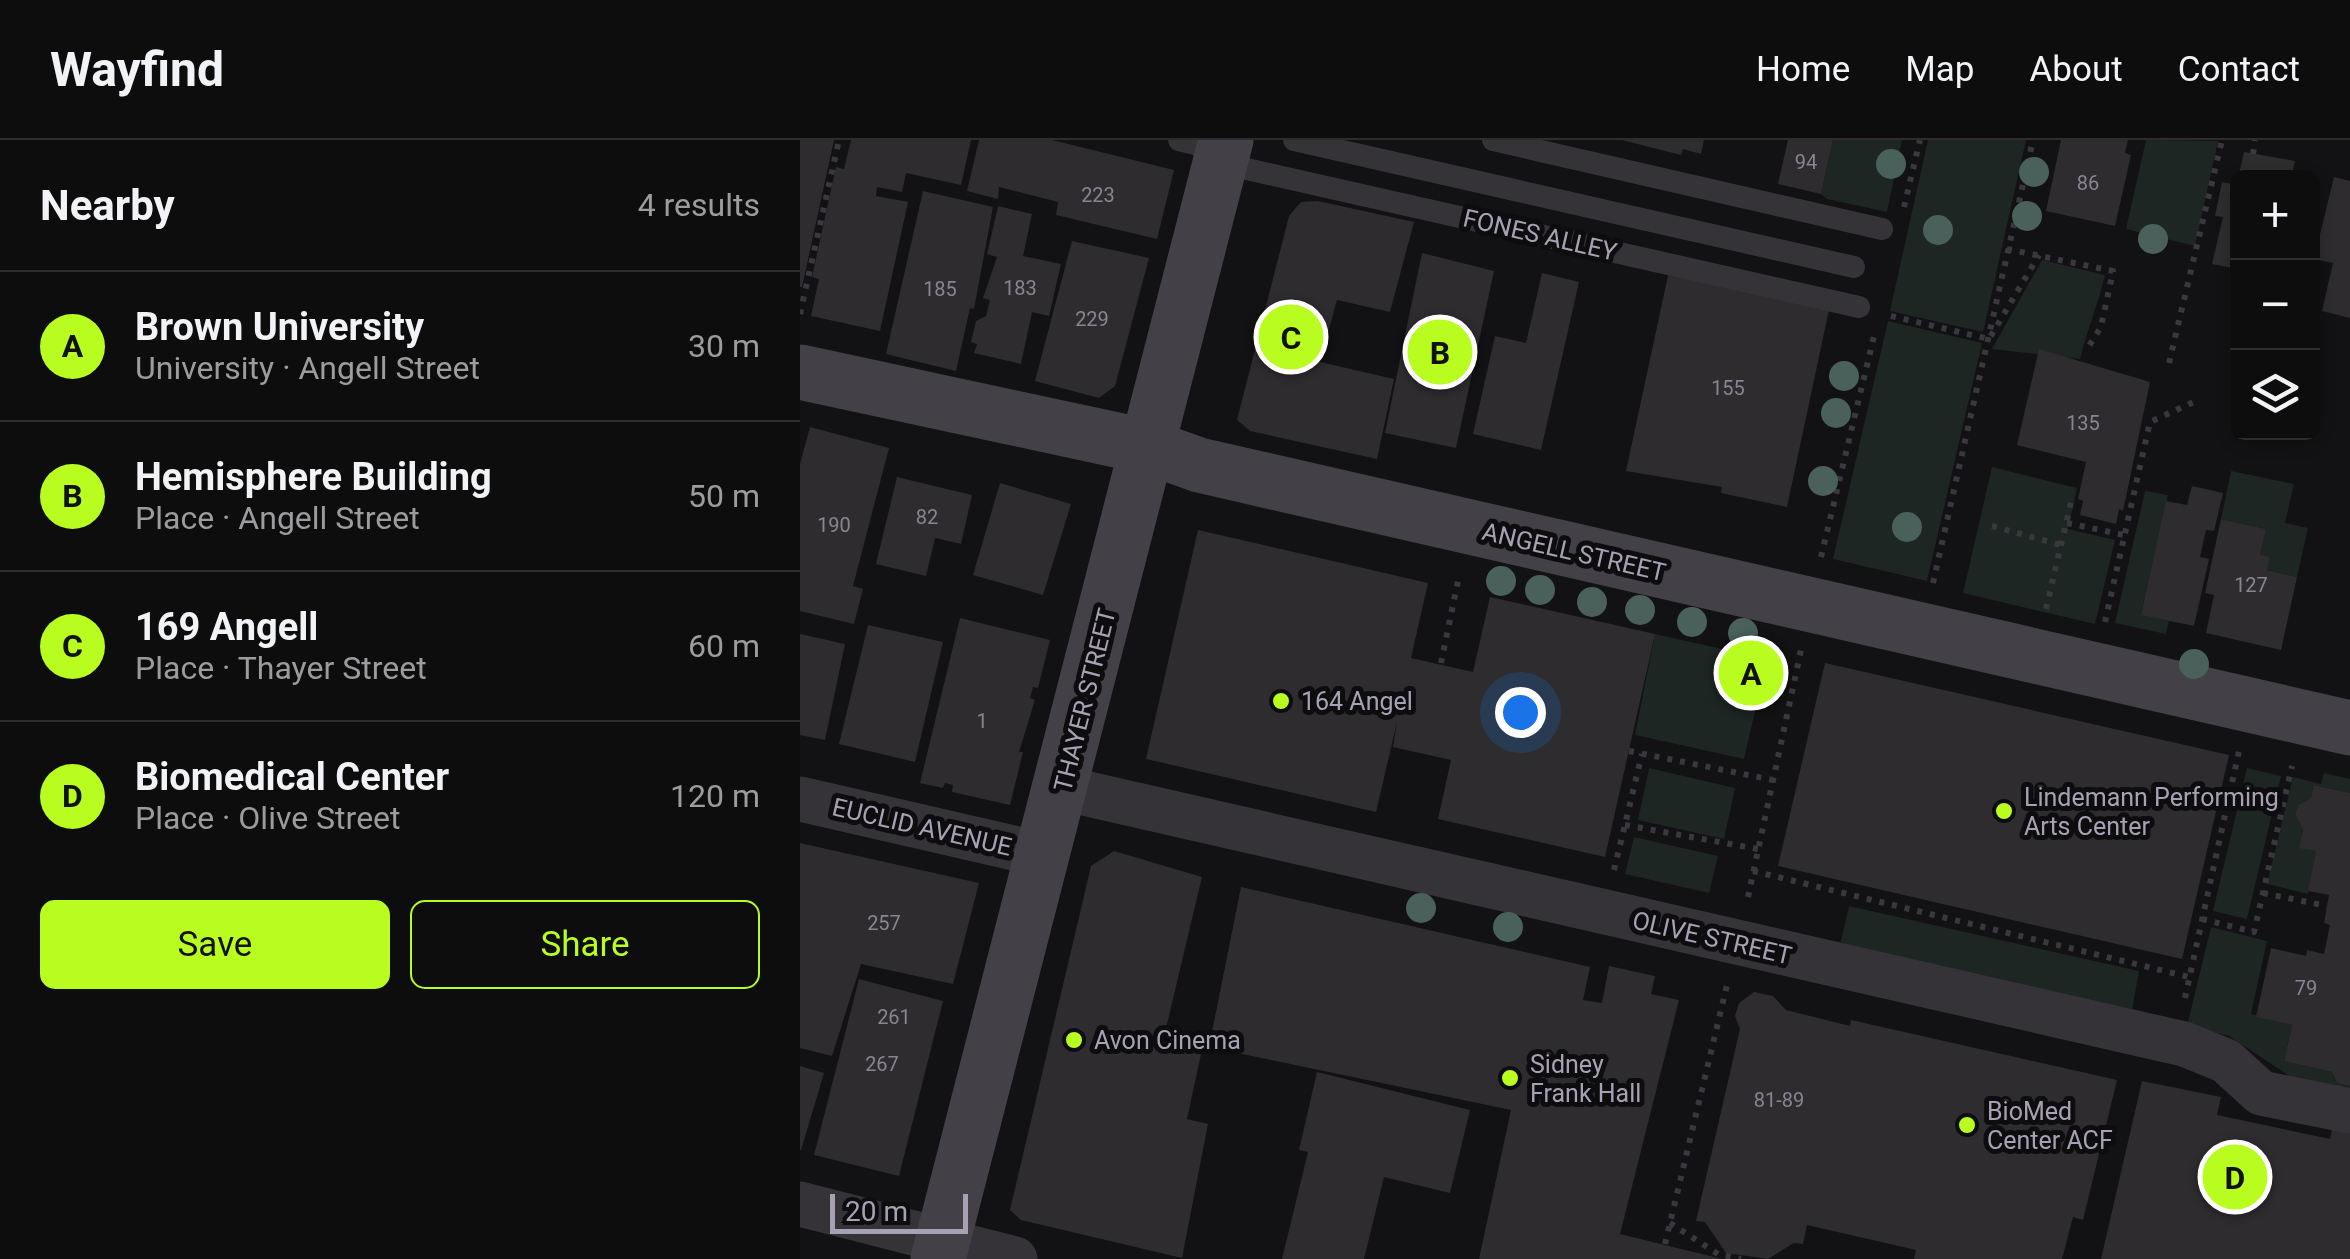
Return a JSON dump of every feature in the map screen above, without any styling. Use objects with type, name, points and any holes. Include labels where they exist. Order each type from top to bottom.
[{"type":"main road","name":"THAYER STREET","points":[[941,1250],[1148,447],[1212,148]]},
{"type":"main road","name":"ANGELL STREET","points":[[800,372],[1148,447],[1199,465],[2350,728]]},
{"type":"street","name":"OLIVE STREET","points":[[1062,788],[2175,1042],[2226,1062],[2261,1094],[2350,1111]]},
{"type":"street","name":"EUCLID AVENUE","points":[[800,799],[1044,855]]},
{"type":"street","points":[[800,1204],[941,1250],[1015,1259]]},
{"type":"lane","points":[[1294,140],[1854,267]]},
{"type":"lane","points":[[1494,140],[1882,229]]},
{"type":"lane","name":"FONES ALLEY","points":[[1212,148],[1869,310]]},
{"type":"path","points":[[800,314],[839,140]]},
{"type":"path","points":[[1902,214],[1920,140]]},
{"type":"path","points":[[1929,600],[2033,140]]},
{"type":"path","points":[[2169,363],[2222,140]]},
{"type":"path","points":[[2252,154],[2256,140]]},
{"type":"path","points":[[2007,248],[2113,271],[2101,327],[2089,346]]},
{"type":"path","points":[[1989,340],[2039,256]]},
{"type":"path","points":[[1869,310],[1989,340]]},
{"type":"path","points":[[1817,572],[1874,332]]},
{"type":"path","points":[[2102,638],[2150,422],[2198,400]]},
{"type":"path","points":[[2042,625],[2072,498]]},
{"type":"path","points":[[2067,523],[2124,535]]},
{"type":"path","points":[[1992,526],[2061,545]]},
{"type":"path","points":[[1442,663],[1462,566]]},
{"type":"path","points":[[1746,908],[1803,639]]},
{"type":"path","points":[[2175,1042],[2241,745]]},
{"type":"path","points":[[1629,750],[1773,780]]},
{"type":"path","points":[[1611,881],[1642,754]]},
{"type":"path","points":[[2202,918],[2254,932],[2294,758]]},
{"type":"path","points":[[1625,824],[1758,850]]},
{"type":"path","points":[[1753,871],[2189,976]]},
{"type":"path","points":[[2263,893],[2327,906]]},
{"type":"path","points":[[1665,1244],[1729,974]]},
{"type":"path","points":[[1670,1223],[1718,1254],[1740,1259]]},
{"type":"shaded area","points":[[1833,140],[1902,140],[1887,212],[1827,199],[1821,194]]},
{"type":"shaded area","points":[[1928,140],[2026,140],[1983,332],[1890,311]]},
{"type":"shaded area","points":[[2146,140],[2218,141],[2195,246],[2126,229]]},
{"type":"shaded area","points":[[2042,260],[2105,275],[2080,359],[1992,349]]},
{"type":"shaded area","points":[[1888,321],[1982,343],[1927,581],[1833,559]]},
{"type":"shaded area","points":[[1992,467],[2077,488],[2068,529],[2115,540],[2095,624],[1963,593]]},
{"type":"shaded area","points":[[2231,471],[2294,484],[2285,523],[2308,528],[2297,577],[2267,570],[2260,555],[2266,529],[2221,519]]},
{"type":"shaded area","points":[[2145,491],[2168,495],[2141,614],[2169,621],[2166,634],[2115,623]]},
{"type":"shaded area","points":[[1655,634],[1767,659],[1744,759],[1635,735]]},
{"type":"shaded area","points":[[1649,768],[1735,788],[1724,839],[1638,820]]},
{"type":"shaded area","points":[[2247,768],[2281,776],[2247,919],[2213,911]]},
{"type":"shaded area","points":[[2324,773],[2350,779],[2350,793],[2315,785],[2311,798],[2298,805],[2295,814],[2303,830],[2300,847],[2316,851],[2308,894],[2267,884],[2293,777],[2321,784]]},
{"type":"shaded area","points":[[1634,837],[1718,856],[1709,893],[1625,874]]},
{"type":"shaded area","points":[[1849,906],[2139,971],[2132,1011],[1840,945]]},
{"type":"shaded area","points":[[2211,927],[2267,941],[2251,1014],[2292,1025],[2284,1061],[2332,1072],[2337,1083],[2350,1086],[2350,1091],[2294,1079],[2229,1036],[2187,1026]]},
{"type":"building","points":[[800,140],[834,140],[802,287],[800,287]]},
{"type":"building","points":[[851,140],[971,140],[961,185],[906,173],[902,192],[877,187],[876,196],[908,202],[880,331],[811,316],[819,279],[812,277],[836,167],[844,169]]},
{"type":"building","points":[[979,140],[1052,140],[1174,170],[1157,239],[1056,215],[1058,202],[999,187],[998,199],[967,191]]},
{"type":"building","points":[[1622,140],[1704,140],[1701,154],[1683,149],[1681,155]]},
{"type":"building","points":[[1788,140],[1833,140],[1821,194],[1778,184]]},
{"type":"building","points":[[2061,140],[2128,140],[2125,153],[2131,155],[2115,226],[2046,211]]},
{"type":"building","points":[[2244,152],[2295,161],[2293,170],[2240,170]]},
{"type":"building","points":[[2334,177],[2350,181],[2350,318],[2322,311],[2333,263],[2320,260],[2320,234]]},
{"type":"building","points":[[2222,182],[2230,184],[2230,267],[2212,264],[2223,217],[2215,216]]},
{"type":"building","points":[[923,191],[993,207],[974,309],[970,308],[956,371],[886,354]]},
{"type":"building","points":[[1318,201],[1414,222],[1390,312],[1337,300],[1320,362],[1394,379],[1377,459],[1250,431],[1237,420],[1289,216],[1301,202]]},
{"type":"building","points":[[998,206],[1032,214],[1023,256],[1061,264],[1049,316],[1032,312],[1021,364],[974,353],[977,344],[971,342],[976,321],[986,316],[990,300],[983,298],[997,257],[987,254]]},
{"type":"building","points":[[1072,241],[1149,258],[1115,386],[1099,398],[1035,381]]},
{"type":"building","points":[[1422,253],[1494,271],[1456,448],[1385,433]]},
{"type":"building","points":[[1669,271],[1830,305],[1787,507],[1721,493],[1722,487],[1626,471]]},
{"type":"building","points":[[1542,273],[1579,282],[1541,450],[1473,434],[1495,336],[1526,343]]},
{"type":"building","points":[[2039,349],[2150,382],[2123,511],[2119,509],[2116,524],[2080,515],[2083,501],[2078,499],[2086,462],[2017,445]]},
{"type":"building","points":[[810,427],[889,448],[853,586],[863,589],[854,624],[800,611],[800,464]]},
{"type":"building","points":[[897,477],[972,495],[961,544],[935,538],[926,576],[876,564]]},
{"type":"building","points":[[1000,483],[1071,504],[1043,595],[973,575]]},
{"type":"building","points":[[2192,486],[2223,493],[2214,531],[2206,530],[2200,557],[2209,559],[2194,626],[2141,615],[2166,501],[2187,505]]},
{"type":"building","points":[[2221,519],[2266,529],[2260,555],[2270,557],[2267,570],[2297,577],[2281,650],[2206,633],[2214,595],[2205,593]]},
{"type":"building","points":[[1198,530],[1428,583],[1411,658],[1473,672],[1490,597],[1655,634],[1605,857],[1438,819],[1451,760],[1393,747],[1397,722],[1376,812],[1146,759]]},
{"type":"building","points":[[960,618],[1050,640],[1038,688],[1033,687],[1030,698],[1035,700],[1019,752],[1023,752],[1010,805],[952,792],[953,785],[945,783],[943,788],[920,783]]},
{"type":"building","points":[[868,625],[943,642],[915,762],[839,744]]},
{"type":"building","points":[[800,634],[845,644],[825,740],[800,735]]},
{"type":"building","name":"Lindemann Performing Arts Center","points":[[1825,663],[2229,755],[2182,959],[1778,866]]},
{"type":"building","points":[[2314,785],[2350,793],[2350,1086],[2337,1083],[2332,1072],[2284,1061],[2292,1025],[2256,1017],[2271,948],[2306,956],[2307,950],[2324,954],[2330,925],[2324,923],[2329,895],[2308,891],[2316,851],[2299,848],[2303,830],[2295,814],[2298,805],[2311,798]]},
{"type":"building","points":[[800,843],[979,883],[953,984],[861,964],[832,1056],[800,1048]]},
{"type":"building","points":[[1114,851],[1202,877],[1163,1041],[1201,1054],[1187,1119],[1208,1124],[1182,1258],[1021,1220],[1010,1210],[1091,866]]},
{"type":"building","name":"Sidney Frank Hall","points":[[1241,887],[1590,967],[1583,1000],[1602,1003],[1609,966],[1655,976],[1651,994],[1679,1000],[1620,1234],[1722,1259],[1479,1259],[1511,1110],[1209,1047]]},
{"type":"building","points":[[859,979],[943,1001],[899,1176],[814,1155]]},
{"type":"building","points":[[1754,992],[1773,996],[1786,1010],[1850,1026],[1851,1020],[2117,1080],[2083,1220],[2073,1217],[2062,1259],[1914,1259],[1916,1250],[1807,1225],[1803,1244],[1794,1243],[1768,1259],[1726,1253],[1705,1222],[1696,1221],[1740,1029],[1735,1016],[1739,1003]]},
{"type":"building","points":[[800,1066],[824,1073],[801,1150],[800,1150]]},
{"type":"building","points":[[1317,1072],[1470,1110],[1450,1193],[1384,1177],[1364,1259],[1282,1259],[1308,1152],[1299,1150]]},
{"type":"building","points":[[2142,1081],[2221,1097],[2217,1115],[2330,1139],[2333,1125],[2350,1128],[2350,1259],[2101,1259]]},
{"type":"place","name":"169 Angell","points":[[1291,337]]},
{"type":"place","name":"Hemisphere Building","points":[[1440,352]]},
{"type":"place","name":"Brown University","points":[[1751,673]]},
{"type":"place","name":"164 Angel","points":[[1281,701]]},
{"type":"place","name":"Lindemann Performing Arts Center","points":[[2004,811]]},
{"type":"place","name":"Avon Cinema","points":[[1074,1040]]},
{"type":"place","name":"Sidney Frank Hall","points":[[1510,1078]]},
{"type":"place","name":"BioMed Center ACF","points":[[1967,1125]]},
{"type":"place","name":"Biomedical Center","points":[[2235,1177]]}]
